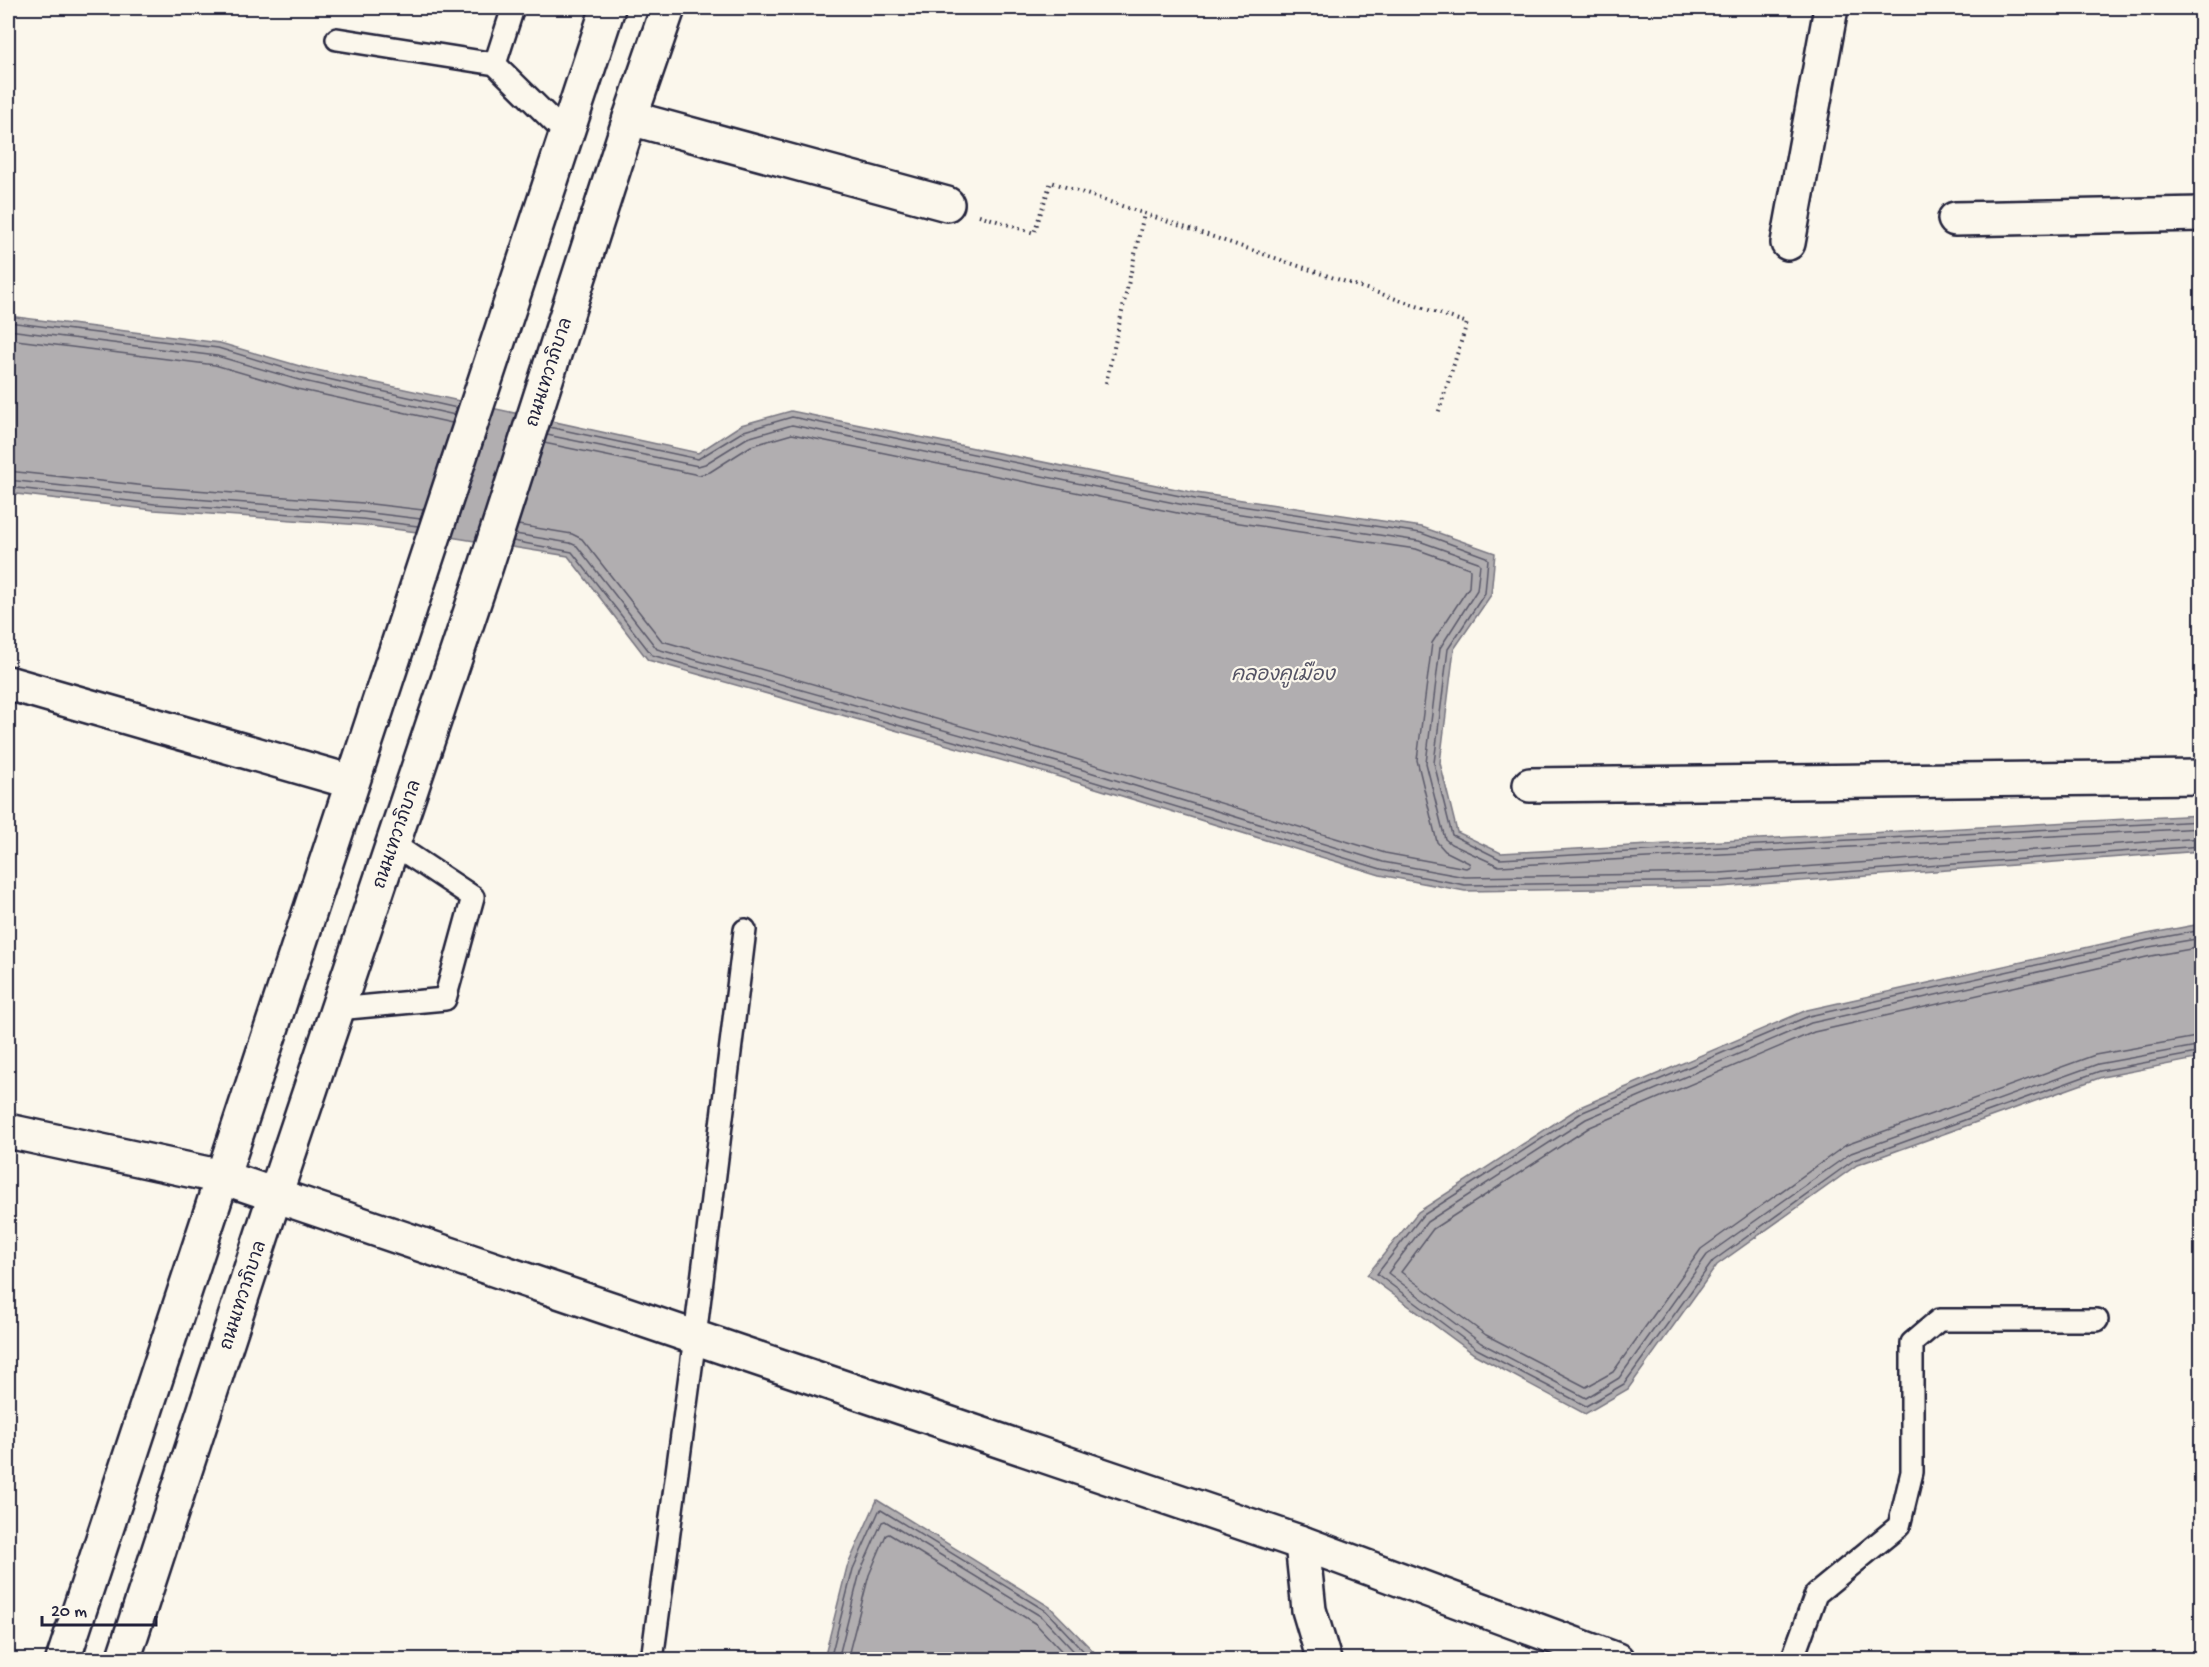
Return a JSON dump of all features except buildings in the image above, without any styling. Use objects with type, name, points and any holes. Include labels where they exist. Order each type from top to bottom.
[{"type":"street","points":[[63,1659],[608,8]]},
{"type":"street","name":"ถนนเทวาภิบาล","points":[[123,1659],[275,1195],[486,566],[630,118],[668,8]]},
{"type":"street","points":[[1788,243],[1832,8]]},
{"type":"street","points":[[630,118],[947,204]]},
{"type":"street","points":[[1955,219],[2202,214]]},
{"type":"street","points":[[8,682],[352,782]]},
{"type":"street","points":[[1530,785],[2202,777]]},
{"type":"street","points":[[8,1131],[222,1177],[1302,1543],[1617,1659]]},
{"type":"street","points":[[1302,1543],[1309,1610],[1324,1659]]},
{"type":"lane","points":[[495,64],[513,8]]},
{"type":"lane","points":[[337,39],[495,64],[566,135]]},
{"type":"lane","points":[[337,1009],[445,999],[473,897],[393,844]]},
{"type":"lane","points":[[652,1659],[695,1337],[745,930]]},
{"type":"lane","points":[[1792,1659],[1816,1594],[1899,1526],[1912,1472],[1912,1343],[1939,1320],[2097,1320]]},
{"type":"path","points":[[947,204],[1034,233],[1051,182],[1467,323],[1438,414]]},
{"type":"path","points":[[1106,383],[1144,214]]},
{"type":"water","name":"คลองคูเมือง","points":[[8,316],[220,343],[303,367],[698,453],[741,425],[791,411],[1196,493],[1422,527],[1495,553],[1491,595],[1454,649],[1440,763],[1457,832],[1501,853],[2201,815],[2201,851],[1721,887],[1465,891],[1380,875],[1053,775],[648,660],[568,556],[362,525],[154,510],[8,493]]},
{"type":"water","points":[[2201,924],[2201,1058],[2102,1077],[1857,1165],[1717,1265],[1628,1389],[1585,1414],[1474,1354],[1367,1275],[1418,1212],[1580,1107],[1807,1010]]},
{"type":"water","points":[[877,1500],[1050,1607],[1101,1659],[824,1659],[847,1567]]}]
